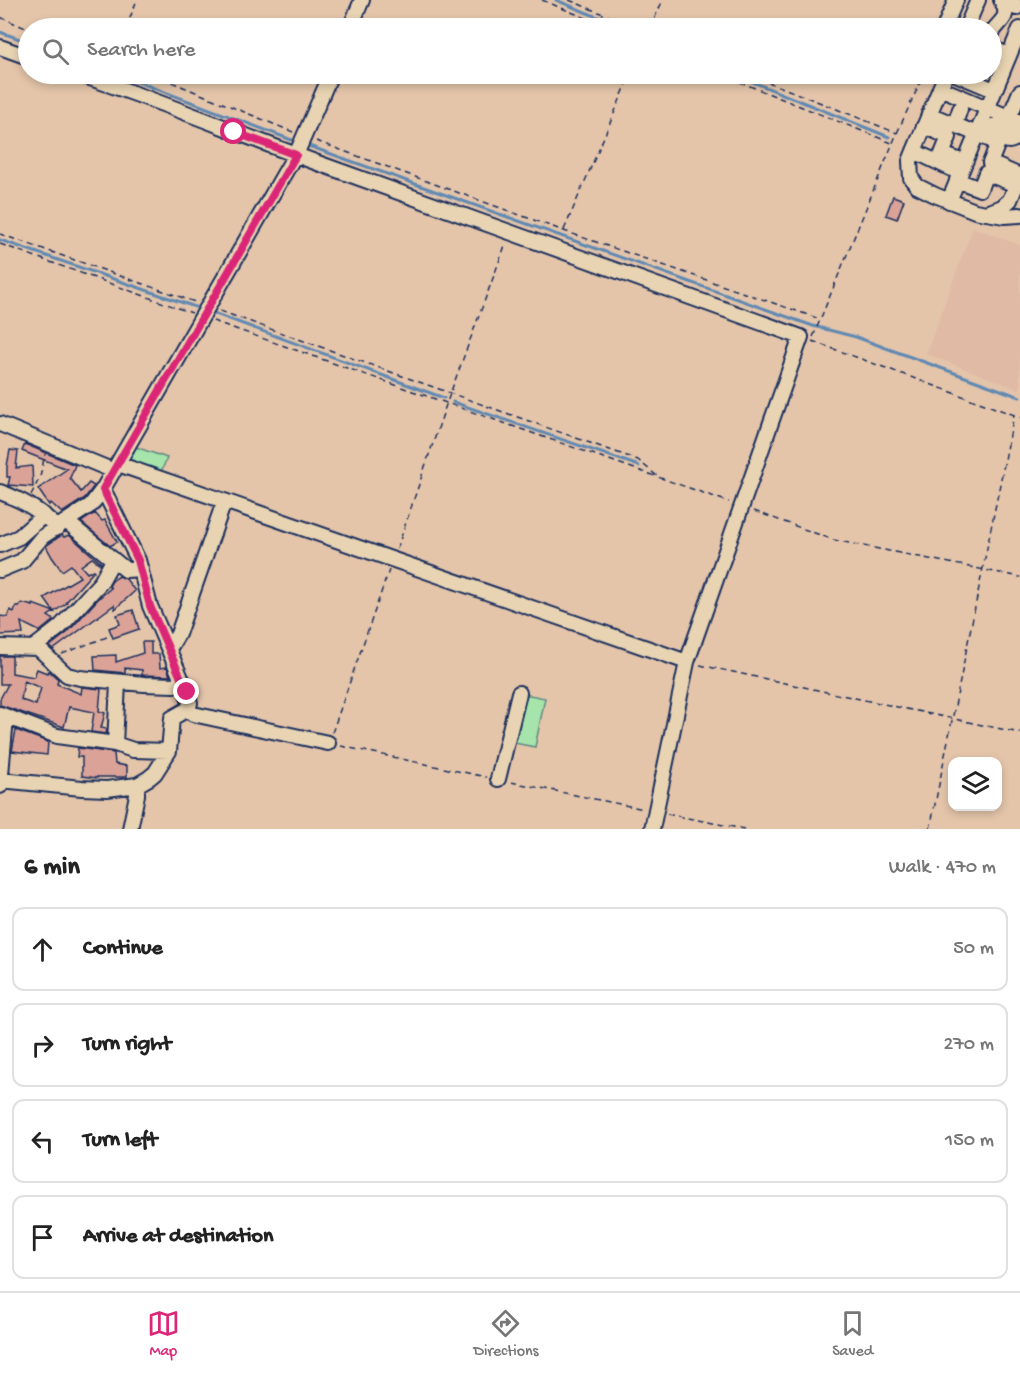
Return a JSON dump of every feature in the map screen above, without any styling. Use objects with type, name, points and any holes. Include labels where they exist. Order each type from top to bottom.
[{"type":"street","points":[[354,18],[362,0]]},
{"type":"street","points":[[948,18],[956,0]]},
{"type":"street","points":[[970,18],[978,0]]},
{"type":"street","points":[[1001,0],[1004,3],[1005,16],[1002,22]]},
{"type":"street","points":[[1002,76],[1012,58],[1020,29]]},
{"type":"street","points":[[0,47],[18,53]]},
{"type":"street","points":[[108,84],[300,145],[509,233],[801,337],[687,662],[652,829]]},
{"type":"street","points":[[0,570],[22,561],[42,537],[90,505],[103,489],[300,145],[327,84]]},
{"type":"street","points":[[942,84],[910,161],[911,178],[917,186],[949,201],[987,213],[1004,216],[1020,215]]},
{"type":"street","points":[[984,84],[994,90]]},
{"type":"street","points":[[987,108],[997,84]]},
{"type":"street","points":[[940,88],[987,108],[1000,129],[998,143],[990,163],[1019,179]]},
{"type":"street","points":[[949,201],[960,171],[1000,129],[1020,92]]},
{"type":"street","points":[[987,108],[1000,129]]},
{"type":"street","points":[[928,116],[1000,129]]},
{"type":"street","points":[[928,116],[949,137],[942,154],[980,189],[986,172],[1019,179]]},
{"type":"street","points":[[914,152],[935,168],[960,171]]},
{"type":"street","points":[[987,213],[1002,207],[1010,200],[1019,179]]},
{"type":"street","points":[[0,424],[116,468],[393,559],[687,662]]},
{"type":"street","points":[[0,780],[91,788],[124,788],[137,785],[155,773],[169,751],[172,718],[188,709],[190,703],[183,681],[150,606],[138,560],[103,489]]},
{"type":"street","points":[[0,492],[27,504],[62,525],[126,570],[141,569]]},
{"type":"street","points":[[169,649],[178,634],[224,502]]},
{"type":"street","points":[[0,545],[19,537],[44,514]]},
{"type":"street","points":[[33,648],[60,627],[81,605],[101,582],[113,560]]},
{"type":"street","points":[[0,646],[38,648],[67,675],[118,683],[174,685],[183,681]]},
{"type":"street","points":[[115,744],[118,683]]},
{"type":"street","points":[[498,779],[519,693]]},
{"type":"street","points":[[188,709],[193,714],[328,742]]},
{"type":"street","points":[[0,786],[3,715],[57,736],[115,744],[133,750],[169,751]]},
{"type":"street","points":[[130,829],[137,785]]},
{"type":"path","points":[[130,18],[137,0]]},
{"type":"path","points":[[542,0],[586,18]]},
{"type":"path","points":[[569,0],[613,18]]},
{"type":"path","points":[[655,18],[663,0]]},
{"type":"path","points":[[0,17],[18,25]]},
{"type":"path","points":[[173,84],[300,145],[564,231],[820,319]]},
{"type":"path","points":[[564,231],[627,84]]},
{"type":"path","points":[[745,84],[893,144]]},
{"type":"path","points":[[773,84],[897,133]]},
{"type":"path","points":[[919,84],[812,341],[1020,417]]},
{"type":"path","points":[[509,233],[328,742],[744,829]]},
{"type":"path","points":[[0,234],[447,402],[834,540],[1020,577]]},
{"type":"path","points":[[0,244],[450,394],[638,460],[658,476]]},
{"type":"path","points":[[930,829],[1014,415]]},
{"type":"path","points":[[27,504],[40,477],[48,443]]},
{"type":"path","points":[[50,659],[112,635]]},
{"type":"path","points":[[687,662],[1020,733]]},
{"type":"shaded area","points":[[973,227],[1020,245],[1020,390],[926,354]]},
{"type":"green space","points":[[133,446],[167,458],[161,472],[127,461]]},
{"type":"green space","points":[[519,693],[545,698],[535,747],[509,742]]},
{"type":"building","points":[[893,196],[904,200],[897,219],[886,215]]},
{"type":"building","points":[[25,444],[75,465],[70,478],[81,492],[89,483],[94,486],[85,498],[62,513],[51,503],[49,505],[38,489],[67,469],[22,451]]},
{"type":"building","points":[[10,450],[18,451],[16,468],[32,466],[33,487],[8,485],[10,477],[7,477],[7,466]]},
{"type":"building","points":[[95,513],[102,521],[105,520],[117,542],[110,546],[81,522]]},
{"type":"building","points":[[62,535],[64,537],[69,535],[101,563],[92,558],[81,566],[87,573],[94,571],[67,603],[54,612],[44,598],[80,577],[71,565],[62,571],[46,546]]},
{"type":"building","points":[[119,576],[126,579],[135,591],[115,609],[114,605],[53,650],[50,646],[67,633],[111,588],[109,586],[112,581]]},
{"type":"building","points":[[22,603],[33,606],[33,604],[54,612],[48,616],[54,620],[39,632],[21,622],[23,634],[0,635],[0,616],[8,617],[10,610],[14,612],[16,606],[19,607]]},
{"type":"building","points":[[133,610],[139,629],[113,638],[109,628],[120,624],[117,615]]},
{"type":"building","points":[[142,642],[151,642],[151,654],[159,654],[160,668],[167,667],[170,676],[142,675],[142,670],[125,668],[125,673],[95,670],[94,656],[116,655],[116,662],[143,653]]},
{"type":"building","points":[[0,656],[12,656],[12,673],[34,677],[37,669],[47,673],[49,671],[58,679],[57,684],[81,694],[82,687],[101,689],[99,711],[105,713],[101,728],[107,729],[106,734],[91,732],[94,712],[69,707],[64,727],[0,705],[0,699],[8,684],[0,684]],"holes":[[[24,681],[41,688],[36,705],[21,700]]]},
{"type":"building","points":[[16,730],[48,742],[47,755],[12,751]]},
{"type":"building","points":[[78,748],[114,753],[115,764],[127,766],[127,777],[82,776],[82,757],[77,757]]},
{"type":"waterway","points":[[556,0],[600,18]]},
{"type":"waterway","points":[[0,32],[18,38]]},
{"type":"waterway","points":[[143,84],[297,142]]},
{"type":"waterway","points":[[758,84],[889,137]]},
{"type":"waterway","points":[[306,145],[813,326],[856,337],[1020,397]]},
{"type":"waterway","points":[[0,240],[201,309]]},
{"type":"waterway","points":[[213,313],[444,398]]},
{"type":"waterway","points":[[453,402],[639,466]]},
{"type":"route","points":[[187,692],[150,606],[138,560],[103,489],[296,155],[234,132]]}]
